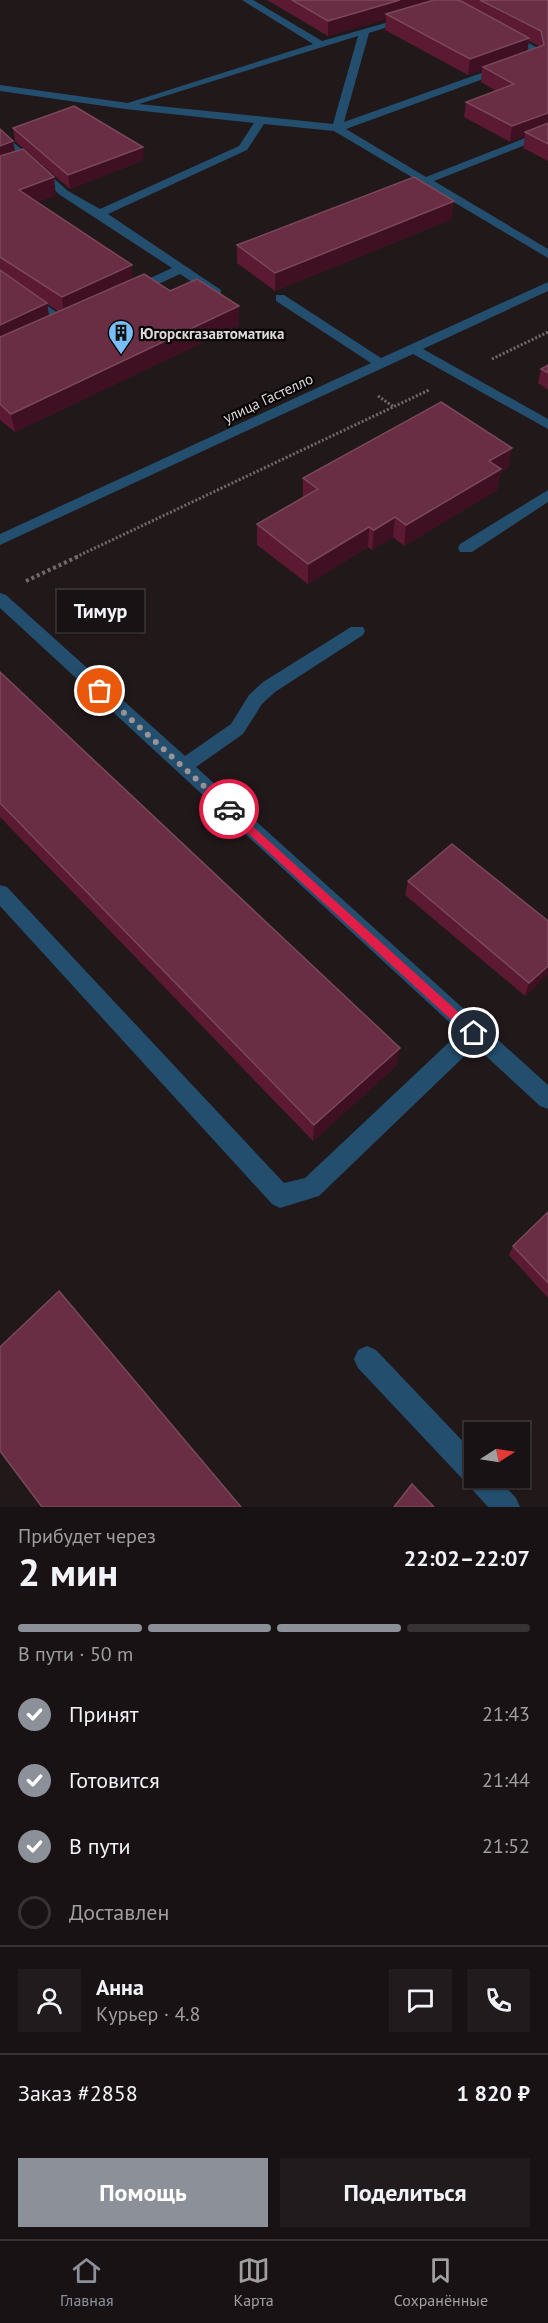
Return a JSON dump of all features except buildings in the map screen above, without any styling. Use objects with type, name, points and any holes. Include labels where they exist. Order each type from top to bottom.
[{"type":"street","points":[[247,0],[321,45]]},
{"type":"street","points":[[125,106],[418,14]]},
{"type":"street","points":[[337,128],[538,56],[535,50],[494,28]]},
{"type":"street","points":[[337,128],[364,32]]},
{"type":"street","points":[[0,88],[125,106],[337,128],[548,254]]},
{"type":"street","points":[[0,101],[26,92]]},
{"type":"street","points":[[99,214],[243,148],[261,120]]},
{"type":"street","points":[[425,181],[548,132]]},
{"type":"street","points":[[0,134],[64,193],[217,294]]},
{"type":"street","points":[[0,170],[28,160]]},
{"type":"street","points":[[117,299],[181,269]]},
{"type":"street","points":[[0,277],[63,323]]},
{"type":"street","name":"улица Гастелло","points":[[0,540],[548,286]]},
{"type":"street","points":[[280,298],[381,364]]},
{"type":"street","points":[[414,349],[548,425]]},
{"type":"street","points":[[466,548],[548,495]]},
{"type":"street","points":[[0,599],[548,1099]]},
{"type":"street","points":[[183,767],[237,729],[246,718],[255,700],[269,687],[357,631]]},
{"type":"street","points":[[0,893],[280,1196],[311,1188],[474,1033]]},
{"type":"street","points":[[367,1359],[464,1461]]},
{"type":"street","points":[[489,1488],[507,1507]]},
{"type":"path","points":[[21,584],[230,487],[548,332]]},
{"type":"way so far","points":[[100,691],[229,809]]},
{"type":"place","name":"Югорскгазавтоматика","points":[[121,356]]},
{"type":"place","name":"Тимур","points":[[100,691]]},
{"type":"route","points":[[229,809],[474,1033]]}]
